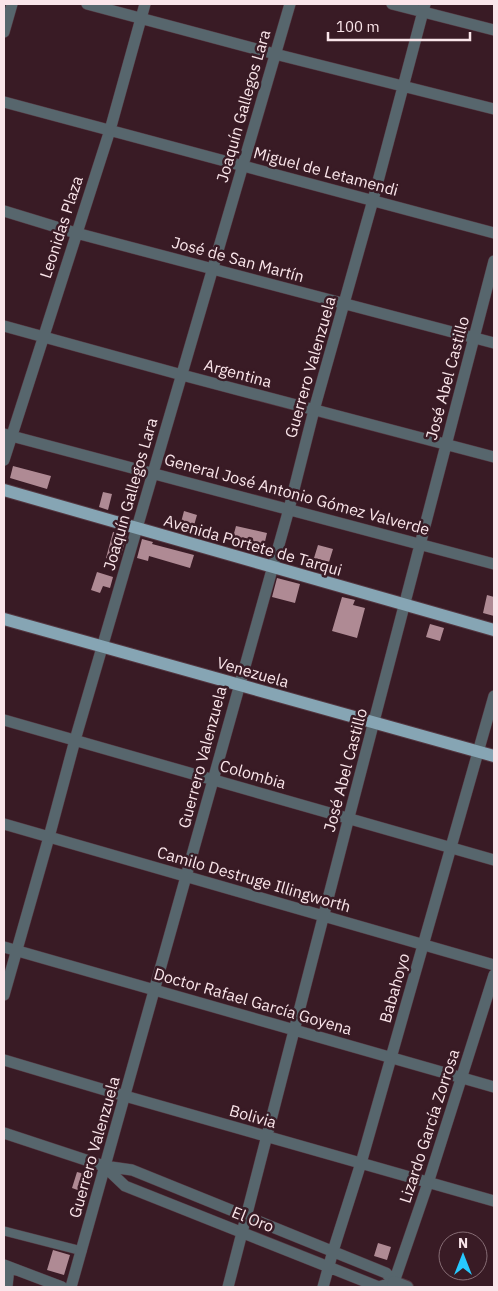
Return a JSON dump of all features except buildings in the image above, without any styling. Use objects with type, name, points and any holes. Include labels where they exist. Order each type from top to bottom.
[{"type":"main road","name":"Avenida Portete de Tarqui","points":[[4,490],[494,630]]},
{"type":"main road","name":"Venezuela","points":[[4,619],[494,756]]},
{"type":"street","points":[[4,32],[12,4]]},
{"type":"street","points":[[88,4],[494,109]]},
{"type":"street","name":"Leonidas Plaza","points":[[4,460],[8,435],[110,130],[145,4]]},
{"type":"street","name":"Joaquín Gallegos Lara","points":[[4,995],[75,740],[290,4]]},
{"type":"street","points":[[392,4],[424,8],[494,30]]},
{"type":"street","name":"Guerrero Valenzuela","points":[[71,1287],[273,567],[314,410],[374,200],[424,8]]},
{"type":"street","name":"Miguel de Letamendi","points":[[4,102],[494,233]]},
{"type":"street","name":"José de San Martín","points":[[4,211],[76,233],[494,343]]},
{"type":"street","name":"José Abel Castillo","points":[[228,1287],[494,261]]},
{"type":"street","name":"Argentina","points":[[4,326],[494,457]]},
{"type":"street","name":"General José Antonio Gómez Valverde","points":[[8,435],[289,508],[494,564]]},
{"type":"street","name":"Babahoyo","points":[[323,1287],[392,1057],[494,696]]},
{"type":"street","name":"Colombia","points":[[4,720],[349,817],[494,860]]},
{"type":"street","name":"Camilo Destruge Illingworth","points":[[4,824],[494,965]]},
{"type":"street","name":"Doctor Rafael García Goyena","points":[[4,947],[494,1087]]},
{"type":"street","name":"Lizardo García Zorrosa","points":[[394,1285],[494,975]]},
{"type":"street","name":"Bolivia","points":[[4,1060],[494,1201]]},
{"type":"street","name":"El Oro","points":[[4,1133],[104,1166],[132,1170],[386,1273],[394,1285]]},
{"type":"street","name":"El Oro","points":[[104,1166],[125,1186],[380,1287],[394,1285],[407,1287]]},
{"type":"street","points":[[4,1231],[82,1251]]},
{"type":"street","points":[[7,1287],[7,1266],[62,1287]]}]
